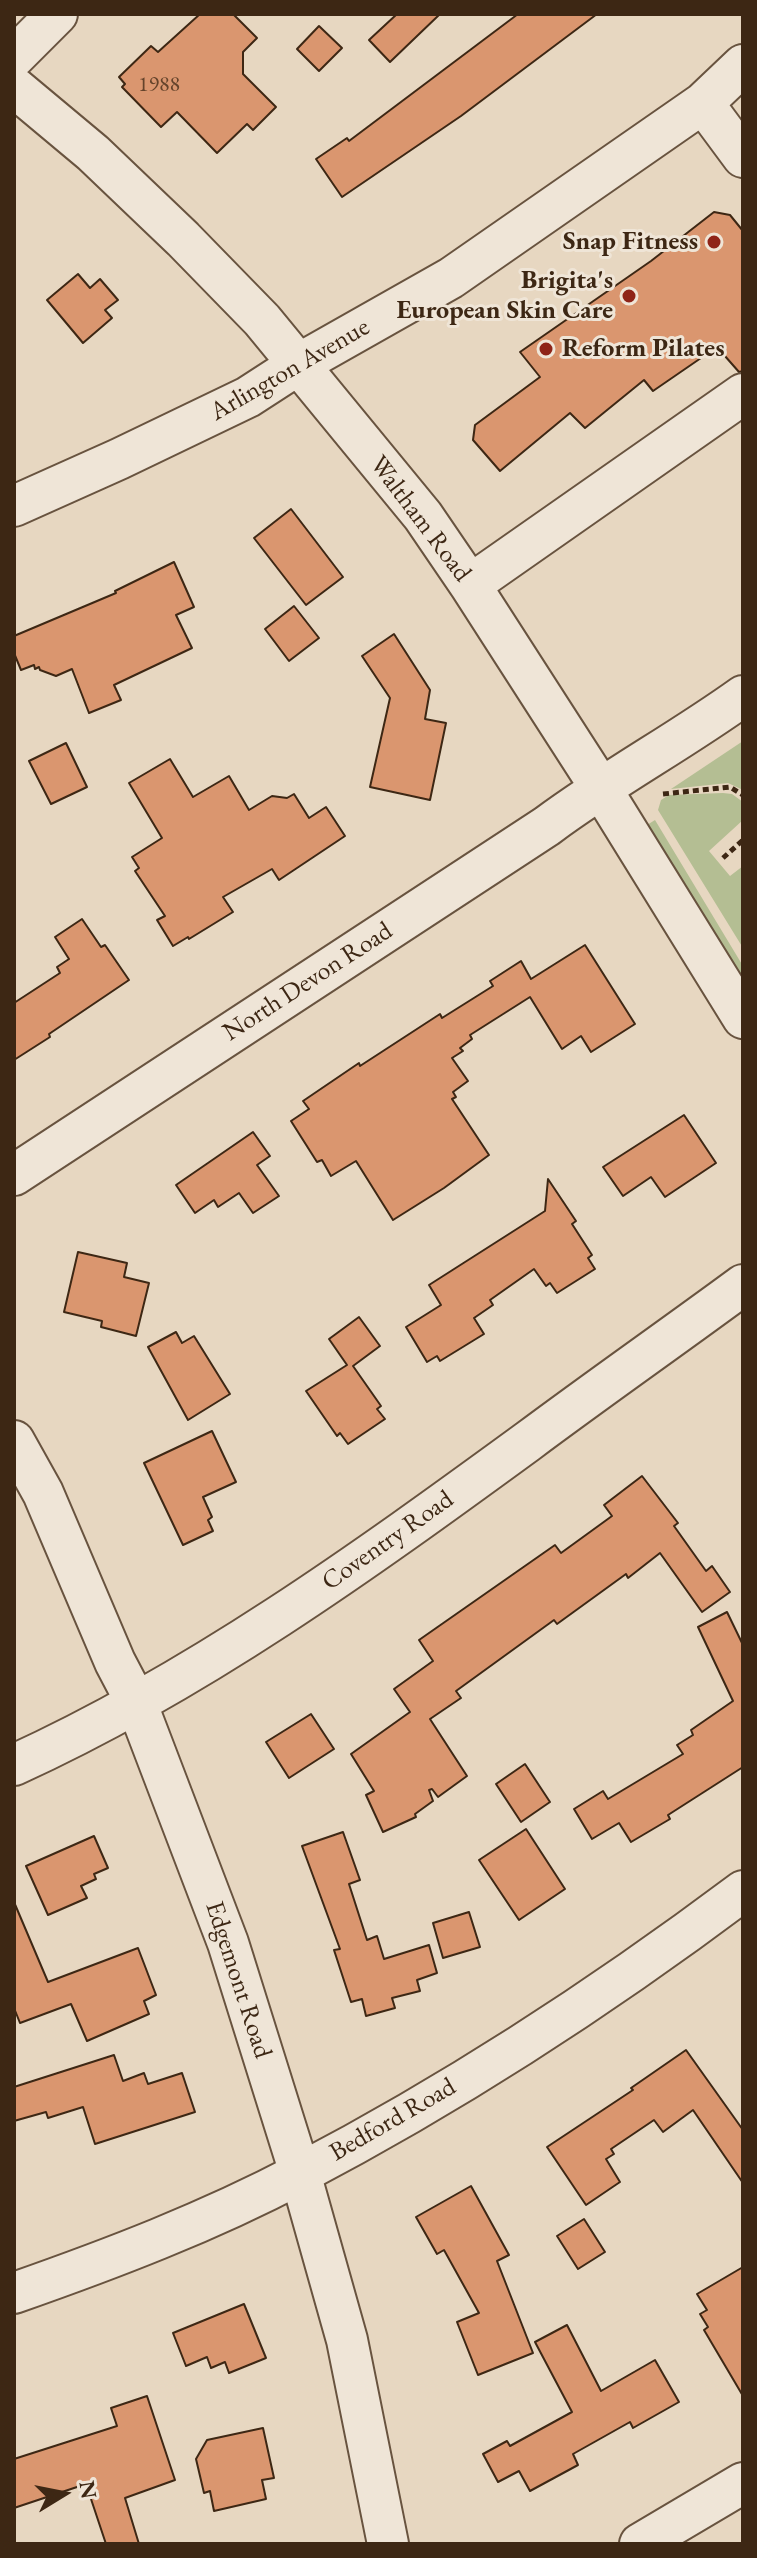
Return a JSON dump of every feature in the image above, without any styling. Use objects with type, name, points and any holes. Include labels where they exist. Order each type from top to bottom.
[{"type":"street","points":[[14,57],[57,14]]},
{"type":"street","name":"Arlington Avenue","points":[[14,506],[248,397],[299,364],[451,278],[703,103],[743,65]]},
{"type":"street","name":"Waltham Road","points":[[14,87],[93,153],[262,320],[423,516],[600,787],[743,1018]]},
{"type":"street","points":[[703,103],[743,157]]},
{"type":"street","points":[[470,585],[743,394]]},
{"type":"street","name":"North Devon Road","points":[[14,1175],[547,826],[600,787],[641,765],[743,696]]},
{"type":"street","name":"Coventry Road","points":[[14,1765],[136,1702],[253,1634],[425,1516],[743,1285]]},
{"type":"street","name":"Edgemont Road","points":[[14,1441],[43,1493],[115,1662],[136,1702],[228,1943],[300,2173],[347,2340],[388,2544]]},
{"type":"street","name":"Bedford Road","points":[[14,2293],[100,2263],[245,2201],[300,2173],[431,2100],[529,2039],[674,1943],[743,1891]]},
{"type":"street","points":[[640,2544],[743,2483]]},
{"type":"path","points":[[658,794],[730,787],[743,795]]},
{"type":"path","points":[[723,858],[743,840]]},
{"type":"green space","points":[[743,741],[743,790],[728,783],[671,789]]},
{"type":"green space","points":[[732,794],[743,802],[743,820],[709,851],[730,876],[743,866],[743,948],[658,810],[661,800],[669,795]]},
{"type":"green space","points":[[655,820],[743,966],[743,982],[647,825]]},
{"type":"building","points":[[200,14],[233,14],[257,38],[243,52],[243,74],[276,107],[253,130],[247,124],[217,153],[177,112],[161,127],[122,87],[125,84],[119,77],[151,46],[158,52]]},
{"type":"building","points":[[397,14],[440,14],[390,62],[369,40]]},
{"type":"building","points":[[518,14],[597,14],[461,116],[342,197],[316,159],[347,138],[349,141]]},
{"type":"building","points":[[319,26],[342,48],[319,71],[297,49]]},
{"type":"building","points":[[714,212],[730,215],[743,231],[743,371],[739,372],[717,347],[653,391],[644,380],[585,428],[570,413],[500,471],[473,440],[475,425],[540,377],[520,352],[651,261]]},
{"type":"building","points":[[78,274],[90,288],[100,279],[118,300],[105,310],[112,318],[83,343],[47,300]]},
{"type":"building","points":[[291,509],[343,577],[306,605],[254,538]]},
{"type":"building","points":[[174,562],[194,607],[176,615],[192,648],[114,685],[121,700],[89,713],[72,669],[56,676],[39,667],[35,669],[34,665],[21,670],[14,653],[14,636],[116,593]]},
{"type":"building","points":[[294,606],[319,638],[289,661],[265,629]]},
{"type":"building","points":[[394,634],[430,690],[425,719],[446,723],[430,800],[370,787],[390,698],[362,656]]},
{"type":"building","points":[[66,743],[87,787],[51,804],[29,761]]},
{"type":"building","points":[[170,759],[193,797],[229,776],[249,810],[272,796],[287,798],[294,794],[309,818],[326,807],[345,836],[279,880],[272,869],[223,897],[233,912],[173,946],[157,920],[165,916],[135,871],[139,868],[132,857],[162,838],[129,783]]},
{"type":"building","points":[[82,919],[129,980],[14,1060],[14,1003],[60,973],[57,967],[69,959],[55,937]]},
{"type":"building","points":[[585,945],[635,1024],[591,1052],[581,1036],[562,1049],[530,997],[470,1035],[472,1039],[460,1048],[463,1051],[452,1058],[468,1081],[453,1092],[456,1097],[452,1099],[489,1155],[393,1220],[356,1161],[331,1176],[322,1160],[317,1162],[291,1121],[309,1109],[303,1101],[359,1063],[360,1066],[440,1014],[442,1018],[493,986],[490,981],[521,961],[531,979]]},
{"type":"building","points":[[684,1115],[716,1163],[665,1197],[651,1177],[623,1196],[603,1167]]},
{"type":"building","points":[[253,1132],[270,1156],[257,1165],[279,1196],[253,1213],[239,1193],[218,1207],[214,1200],[195,1213],[176,1185]]},
{"type":"building","points":[[548,1179],[576,1221],[572,1224],[592,1255],[588,1258],[595,1269],[557,1293],[550,1283],[546,1286],[534,1269],[490,1300],[493,1305],[474,1318],[484,1334],[440,1361],[437,1356],[427,1362],[406,1327],[441,1305],[429,1285],[545,1211]]},
{"type":"building","points":[[78,1252],[127,1263],[124,1277],[149,1283],[136,1336],[101,1327],[102,1321],[64,1312]]},
{"type":"building","points":[[359,1317],[380,1346],[353,1366],[381,1406],[377,1409],[385,1419],[348,1444],[340,1433],[337,1436],[306,1391],[347,1365],[329,1339]]},
{"type":"building","points":[[176,1332],[182,1343],[194,1336],[230,1394],[188,1420],[148,1347]]},
{"type":"building","points":[[212,1431],[236,1482],[203,1497],[212,1517],[208,1520],[213,1531],[183,1545],[144,1463]]},
{"type":"building","points":[[642,1476],[678,1523],[674,1526],[706,1571],[712,1566],[730,1592],[702,1612],[660,1553],[628,1578],[626,1574],[557,1624],[554,1620],[456,1691],[461,1698],[430,1719],[467,1776],[438,1797],[432,1789],[429,1790],[433,1801],[415,1814],[416,1817],[383,1832],[366,1795],[374,1791],[351,1754],[410,1712],[394,1689],[433,1661],[419,1640],[555,1545],[561,1553],[612,1516],[604,1505]]},
{"type":"building","points":[[727,1612],[743,1645],[743,1767],[668,1815],[670,1819],[631,1842],[619,1823],[592,1839],[574,1809],[603,1791],[608,1799],[683,1754],[677,1745],[693,1735],[691,1730],[733,1701],[698,1627]]},
{"type":"building","points":[[311,1714],[334,1749],[289,1778],[266,1742]]},
{"type":"building","points":[[525,1764],[550,1802],[521,1822],[496,1784]]},
{"type":"building","points":[[526,1829],[565,1889],[519,1920],[479,1860]]},
{"type":"building","points":[[343,1832],[360,1880],[349,1884],[367,1940],[377,1936],[384,1959],[429,1945],[437,1973],[417,1980],[420,1991],[392,1998],[395,2008],[366,2016],[362,1999],[351,2002],[334,1950],[340,1949],[302,1846]]},
{"type":"building","points":[[94,1836],[108,1868],[94,1874],[96,1879],[81,1886],[87,1898],[48,1915],[26,1866]]},
{"type":"building","points":[[14,1902],[48,1982],[138,1948],[156,1995],[144,2001],[149,2014],[87,2041],[71,2004],[20,2023],[14,2008]]},
{"type":"building","points":[[469,1912],[480,1947],[443,1958],[433,1923]]},
{"type":"building","points":[[686,2050],[743,2130],[743,2183],[693,2110],[663,2132],[654,2120],[611,2149],[614,2154],[606,2159],[620,2182],[586,2205],[547,2147],[633,2090],[631,2088]]},
{"type":"building","points":[[114,2055],[123,2081],[144,2073],[148,2084],[182,2073],[195,2112],[95,2144],[83,2107],[48,2118],[46,2112],[14,2121],[14,2087]]},
{"type":"building","points":[[471,2186],[509,2255],[497,2261],[533,2353],[478,2375],[457,2322],[479,2313],[444,2250],[437,2254],[416,2217]]},
{"type":"building","points":[[584,2219],[605,2252],[578,2269],[557,2236]]},
{"type":"building","points":[[743,2267],[743,2396],[704,2330],[708,2327],[700,2314],[707,2310],[697,2294]]},
{"type":"building","points":[[244,2304],[266,2358],[229,2373],[225,2362],[211,2368],[207,2357],[186,2366],[173,2333]]},
{"type":"building","points":[[567,2325],[601,2391],[655,2360],[679,2402],[633,2428],[630,2422],[573,2454],[578,2465],[530,2491],[519,2471],[498,2482],[483,2454],[507,2441],[510,2446],[572,2412],[535,2342]]},
{"type":"building","points":[[147,2396],[175,2480],[125,2498],[139,2544],[106,2544],[86,2484],[14,2508],[14,2459],[117,2426],[111,2408]]},
{"type":"building","points":[[263,2428],[274,2478],[262,2480],[266,2499],[214,2511],[210,2491],[204,2493],[196,2459],[207,2440]]},
{"type":"place","name":"Snap Fitness","points":[[714,242]]},
{"type":"place","name":"Brigita's European Skin Care","points":[[629,296]]},
{"type":"place","name":"Reform Pilates","points":[[546,349]]}]
